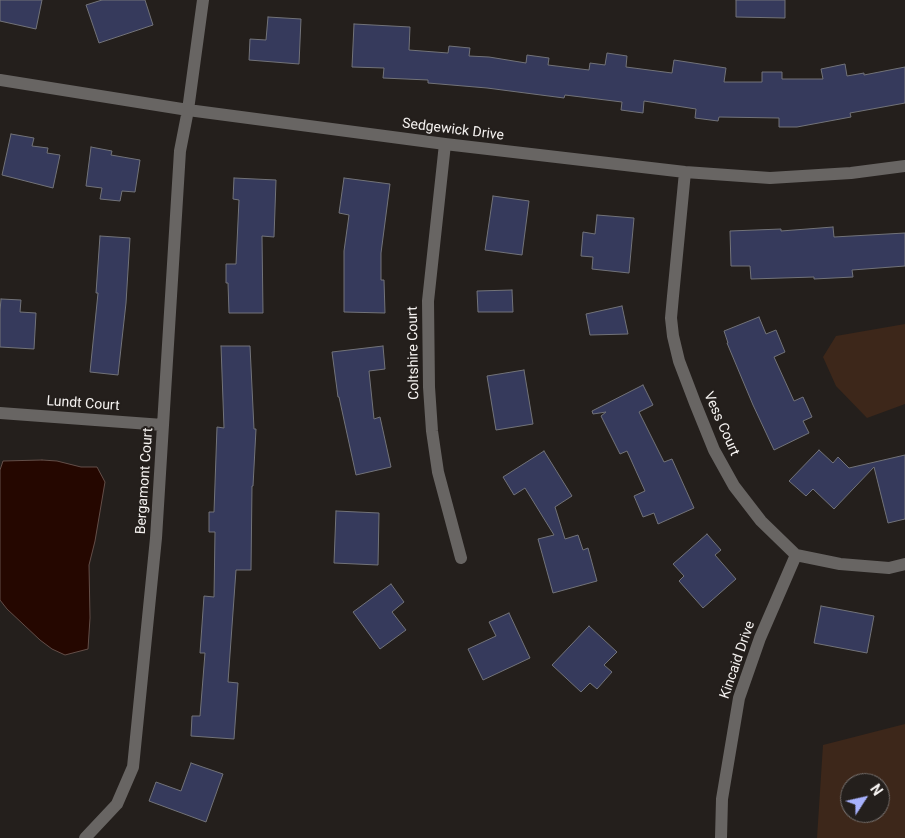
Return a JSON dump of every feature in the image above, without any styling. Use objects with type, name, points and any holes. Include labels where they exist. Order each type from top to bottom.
[{"type":"street","name":"Bergamont Court","points":[[85,838],[117,804],[133,766],[156,538],[180,151],[188,110],[203,0]]},
{"type":"street","name":"Sedgewick Drive","points":[[0,80],[188,110],[446,144],[686,172],[770,178],[851,173],[905,166]]},
{"type":"street","name":"Coltshire Court","points":[[446,144],[428,301],[428,386],[438,472],[460,558]]},
{"type":"street","name":"Vess Court","points":[[686,172],[671,318],[679,361],[714,450],[734,486],[761,521],[796,555]]},
{"type":"street","name":"Lundt Court","points":[[0,413],[164,425]]},
{"type":"street","points":[[796,555],[840,564],[888,568],[905,564]]},
{"type":"street","name":"Kincaid Drive","points":[[721,838],[722,799],[739,698],[760,638],[796,555]]},
{"type":"shaded area","points":[[905,324],[905,404],[867,418],[836,386],[823,357],[836,336]]},
{"type":"shaded area","points":[[3,461],[57,461],[81,467],[97,467],[105,482],[89,565],[90,618],[88,649],[65,655],[52,649],[40,640],[0,600],[0,470]]},
{"type":"shaded area","points":[[905,724],[905,838],[817,838],[823,745]]},
{"type":"building","points":[[0,0],[42,0],[36,29],[0,21]]},
{"type":"building","points":[[102,0],[145,0],[153,25],[99,43],[86,5]]},
{"type":"building","points":[[736,0],[785,0],[785,18],[736,17]]},
{"type":"building","points":[[268,17],[301,19],[299,64],[249,60],[250,39],[266,40]]},
{"type":"building","points":[[354,24],[410,27],[409,50],[448,53],[449,46],[470,48],[469,56],[526,63],[527,55],[549,58],[548,65],[589,70],[590,63],[605,65],[607,53],[627,56],[626,67],[672,73],[674,60],[726,68],[724,82],[762,82],[762,72],[782,72],[782,79],[823,79],[821,69],[845,64],[847,76],[864,73],[864,75],[905,67],[905,103],[850,113],[851,117],[797,127],[779,127],[779,118],[719,117],[718,121],[695,118],[696,109],[644,101],[643,113],[621,110],[622,102],[565,95],[564,98],[428,83],[428,80],[383,78],[384,68],[352,67]]},
{"type":"building","points":[[11,134],[34,138],[32,146],[48,148],[47,153],[60,155],[53,188],[2,175]]},
{"type":"building","points":[[91,147],[112,151],[111,155],[140,160],[135,192],[122,191],[120,201],[100,199],[102,188],[86,186]]},
{"type":"building","points":[[234,178],[276,180],[274,237],[262,236],[263,313],[229,313],[226,264],[236,264],[239,200],[233,199]]},
{"type":"building","points":[[344,178],[390,184],[381,253],[381,280],[384,280],[385,313],[344,312],[344,251],[349,215],[339,213]]},
{"type":"building","points":[[493,196],[529,201],[522,255],[485,250]]},
{"type":"building","points":[[597,215],[634,218],[629,273],[592,269],[593,257],[581,256],[583,232],[595,234]]},
{"type":"building","points":[[833,227],[834,237],[905,233],[905,266],[852,270],[853,277],[751,279],[750,266],[731,266],[730,231],[781,229],[781,231]]},
{"type":"building","points":[[100,236],[130,238],[126,303],[118,375],[90,372],[98,293],[96,293]]},
{"type":"building","points":[[512,290],[513,312],[478,312],[477,291]]},
{"type":"building","points":[[1,299],[21,300],[20,312],[36,313],[34,349],[0,347]]},
{"type":"building","points":[[622,306],[628,334],[590,335],[586,314]]},
{"type":"building","points":[[759,317],[766,334],[776,330],[785,352],[774,357],[794,401],[803,397],[812,417],[803,421],[809,433],[774,450],[753,405],[727,343],[724,331]]},
{"type":"building","points":[[221,346],[250,346],[254,429],[256,429],[252,486],[251,570],[236,570],[228,682],[238,683],[234,739],[191,736],[192,716],[200,716],[205,653],[200,653],[204,596],[214,597],[215,532],[209,532],[209,512],[214,512],[217,427],[224,428]]},
{"type":"building","points":[[383,346],[385,369],[369,371],[374,419],[380,417],[391,467],[356,475],[338,397],[332,352]]},
{"type":"building","points":[[524,370],[533,424],[496,430],[487,376]]},
{"type":"building","points":[[643,385],[653,405],[639,412],[664,462],[672,459],[694,508],[658,524],[654,513],[643,517],[634,496],[645,491],[627,451],[620,454],[601,416],[606,412],[593,414],[592,411]]},
{"type":"building","points":[[819,450],[833,463],[838,457],[849,468],[905,455],[905,519],[888,523],[874,467],[834,509],[813,489],[806,496],[789,481]]},
{"type":"building","points":[[544,451],[572,496],[555,507],[565,539],[578,535],[583,550],[588,548],[597,581],[553,593],[538,539],[554,535],[525,488],[514,495],[503,477]]},
{"type":"building","points":[[336,511],[379,513],[378,565],[334,563]]},
{"type":"building","points":[[707,534],[721,550],[715,555],[736,579],[703,608],[679,581],[684,576],[673,564]]},
{"type":"building","points":[[391,584],[404,602],[392,612],[406,630],[380,649],[353,612]]},
{"type":"building","points":[[821,606],[874,616],[867,653],[814,643]]},
{"type":"building","points":[[509,613],[530,658],[483,680],[468,649],[496,636],[489,622]]},
{"type":"building","points":[[589,626],[617,652],[604,665],[612,672],[597,689],[590,683],[581,692],[552,665]]},
{"type":"building","points":[[191,763],[223,774],[206,822],[149,801],[156,782],[181,791]]}]
